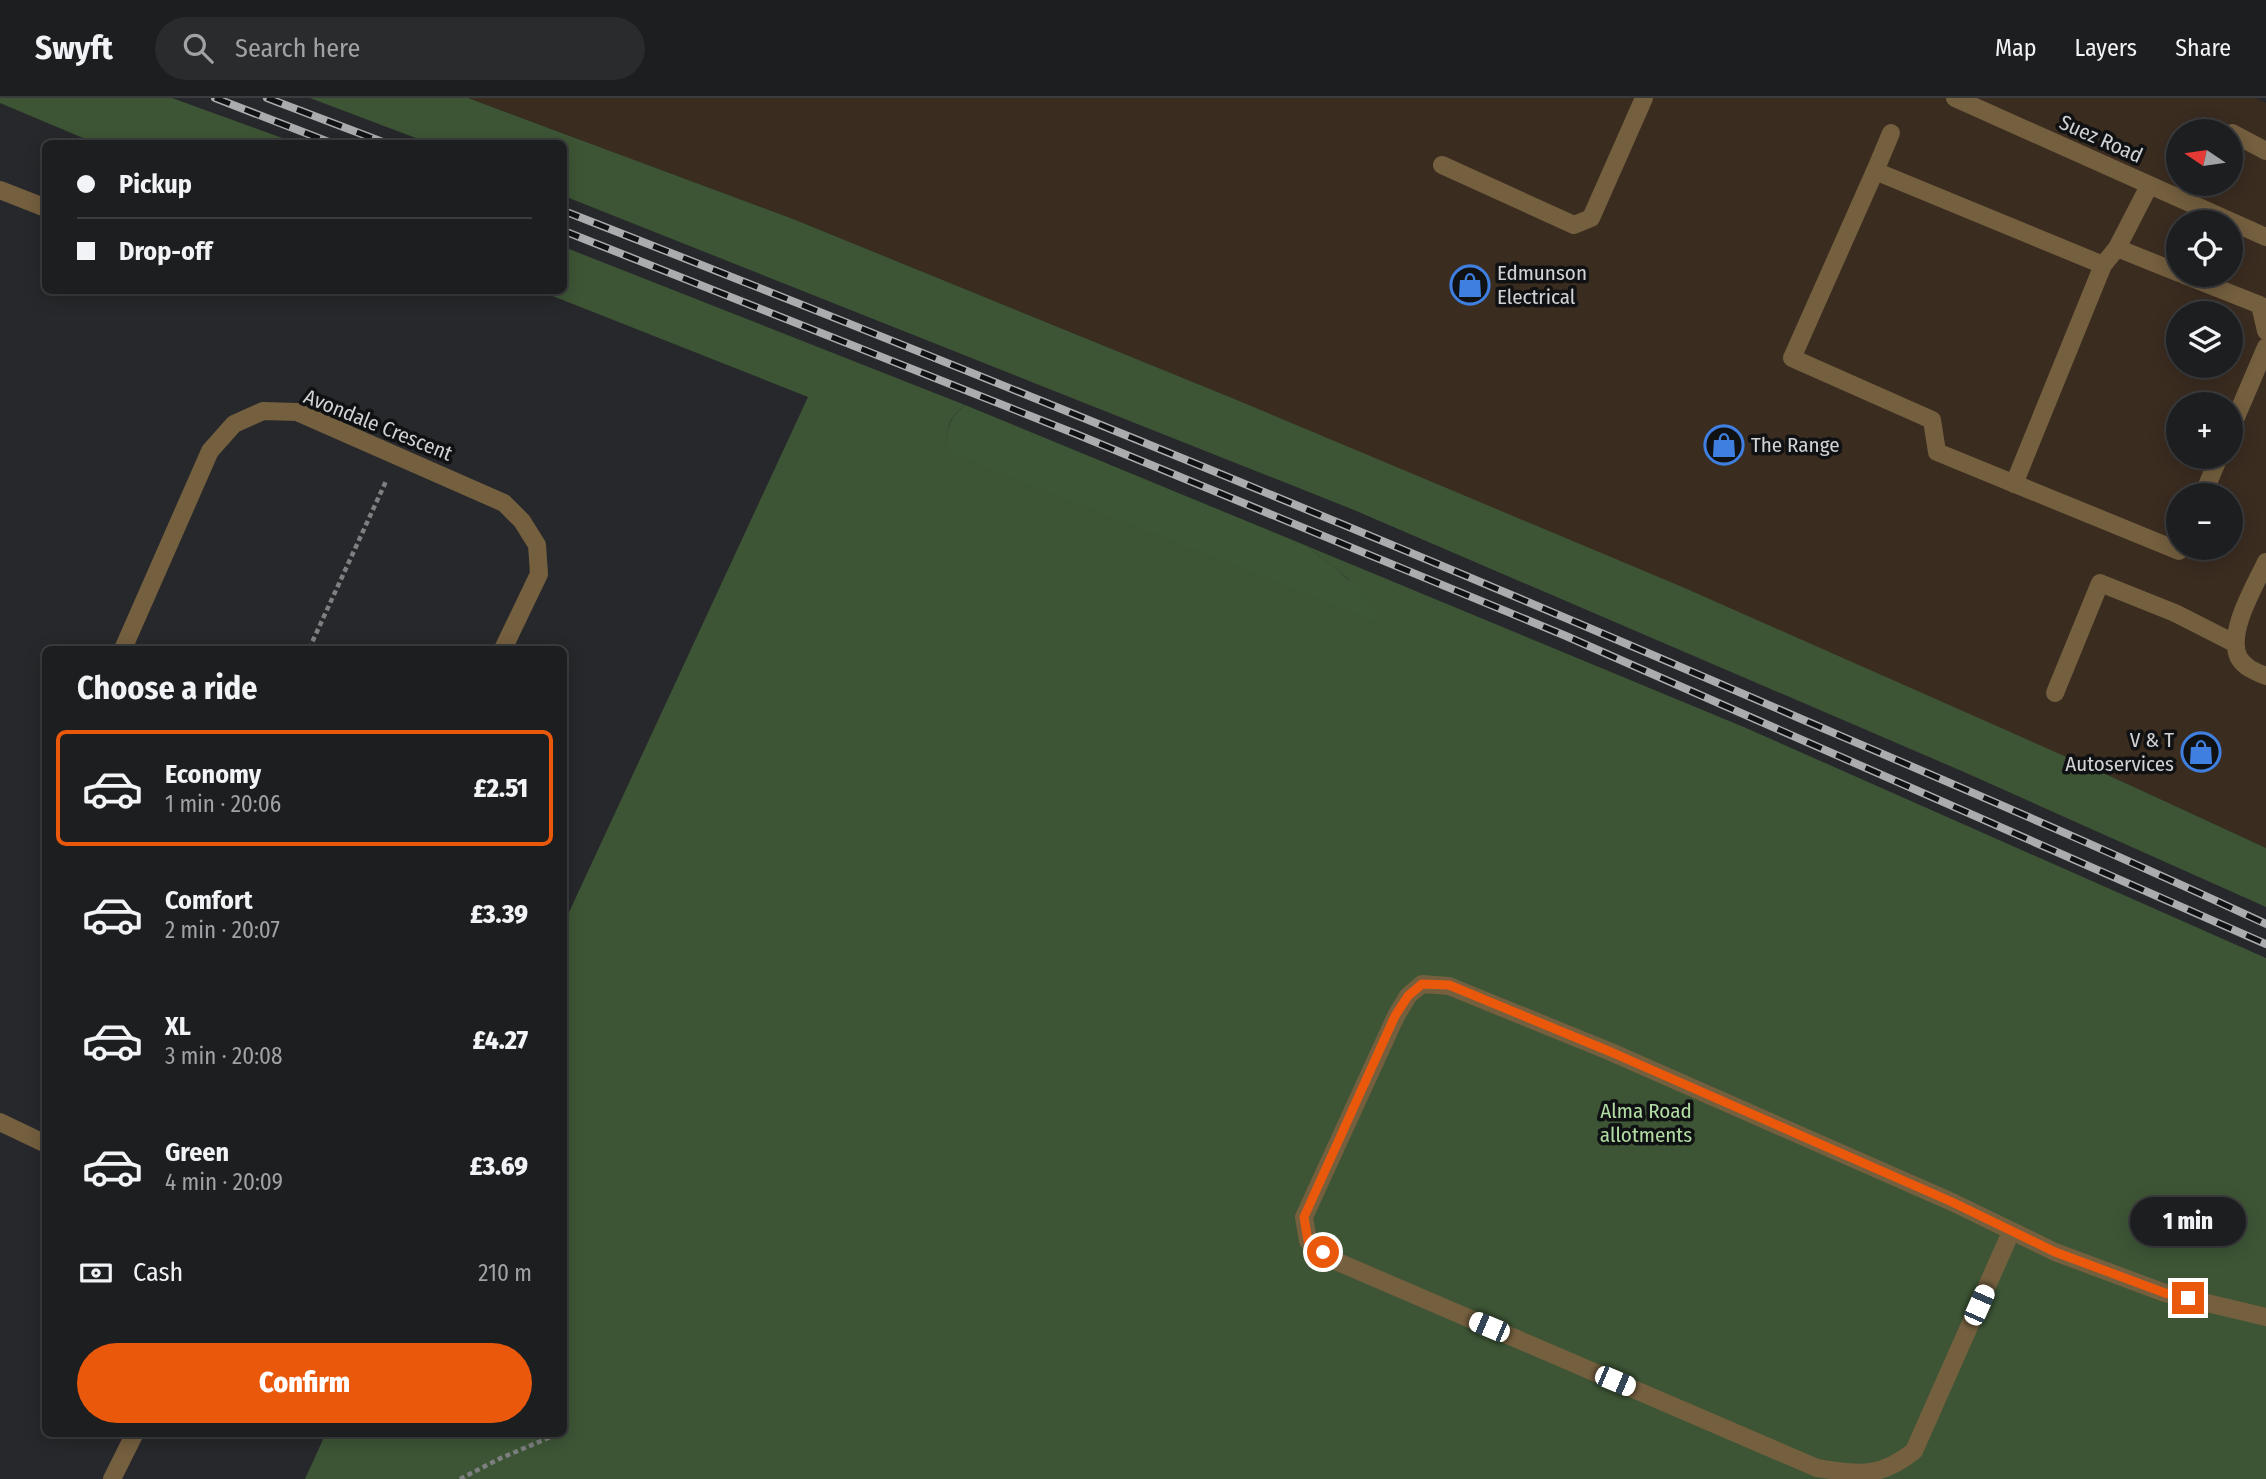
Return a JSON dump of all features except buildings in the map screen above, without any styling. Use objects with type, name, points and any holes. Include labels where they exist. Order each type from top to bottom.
[{"type":"street","points":[[1442,165],[1574,225],[1591,218],[1644,98]]},
{"type":"street","name":"Suez Road","points":[[1955,98],[2266,237]]},
{"type":"street","points":[[1891,133],[1792,358],[1933,420],[1937,452],[2166,546]]},
{"type":"street","points":[[2244,139],[2266,151]]},
{"type":"street","points":[[1875,171],[2103,265]]},
{"type":"street","points":[[2014,484],[2103,265],[2117,248],[2149,186]]},
{"type":"street","points":[[0,190],[42,206]]},
{"type":"street","points":[[2117,248],[2166,268]]},
{"type":"street","points":[[2214,287],[2260,305],[2266,331]]},
{"type":"street","points":[[2243,401],[2266,347]]},
{"type":"street","name":"Avondale Crescent","points":[[124,646],[210,451],[234,424],[263,411],[297,412],[504,503],[523,521],[537,545],[539,574],[504,646]]},
{"type":"street","points":[[2266,562],[2241,618],[2234,643],[2240,660],[2249,669],[2266,676]]},
{"type":"street","points":[[2055,693],[2100,583],[2175,613],[2234,643]]},
{"type":"street","points":[[2011,1233],[1914,1451],[1896,1465],[1875,1472],[1850,1472],[1817,1468],[1338,1262],[1308,1241],[1304,1217],[1395,1016],[1408,996],[1422,984],[1449,985],[1611,1052],[1952,1202],[2011,1233],[2055,1252],[2165,1293],[2266,1317]]},
{"type":"street","points":[[0,1122],[42,1142]]},
{"type":"street","points":[[112,1479],[133,1437]]},
{"type":"path","points":[[310,646],[397,456]]},
{"type":"path","points":[[460,1479],[551,1437]]},
{"type":"shaded area","points":[[468,98],[2255,98],[2266,103],[2266,848],[2123,782],[1232,398],[793,219]]},
{"type":"green space","points":[[0,98],[172,98],[288,140],[88,140],[0,103]]},
{"type":"green space","points":[[310,98],[468,98],[793,219],[1232,398],[1680,586],[2266,848],[2266,907],[1964,772],[1354,510],[567,197],[567,140],[421,140]]},
{"type":"green space","name":"Alma Road allotments","points":[[567,248],[965,405],[949,426],[949,453],[1382,624],[1347,578],[1307,546],[1746,728],[2266,958],[2266,1479],[305,1479],[324,1437],[567,1437],[567,917],[808,397],[548,294],[567,294]]},
{"type":"green space","points":[[965,405],[1307,546],[1360,591],[1383,625],[948,453],[949,426]]},
{"type":"railway","points":[[215,98],[324,140]]},
{"type":"railway","points":[[267,98],[377,140]]},
{"type":"railway","points":[[567,212],[1029,396],[1492,587],[2033,819],[2266,924]]},
{"type":"railway","points":[[567,232],[1076,434],[1566,636],[2266,944]]},
{"type":"place","name":"Edmunson Electrical","points":[[1470,285]]},
{"type":"place","name":"The Range","points":[[1724,445]]},
{"type":"place","name":"V & T Autoservices","points":[[2201,752]]},
{"type":"route","points":[[1323,1252],[1308,1241],[1304,1217],[1395,1016],[1408,996],[1422,984],[1449,985],[1611,1052],[1952,1202],[2011,1233],[2055,1252],[2165,1293],[2188,1298]]}]
